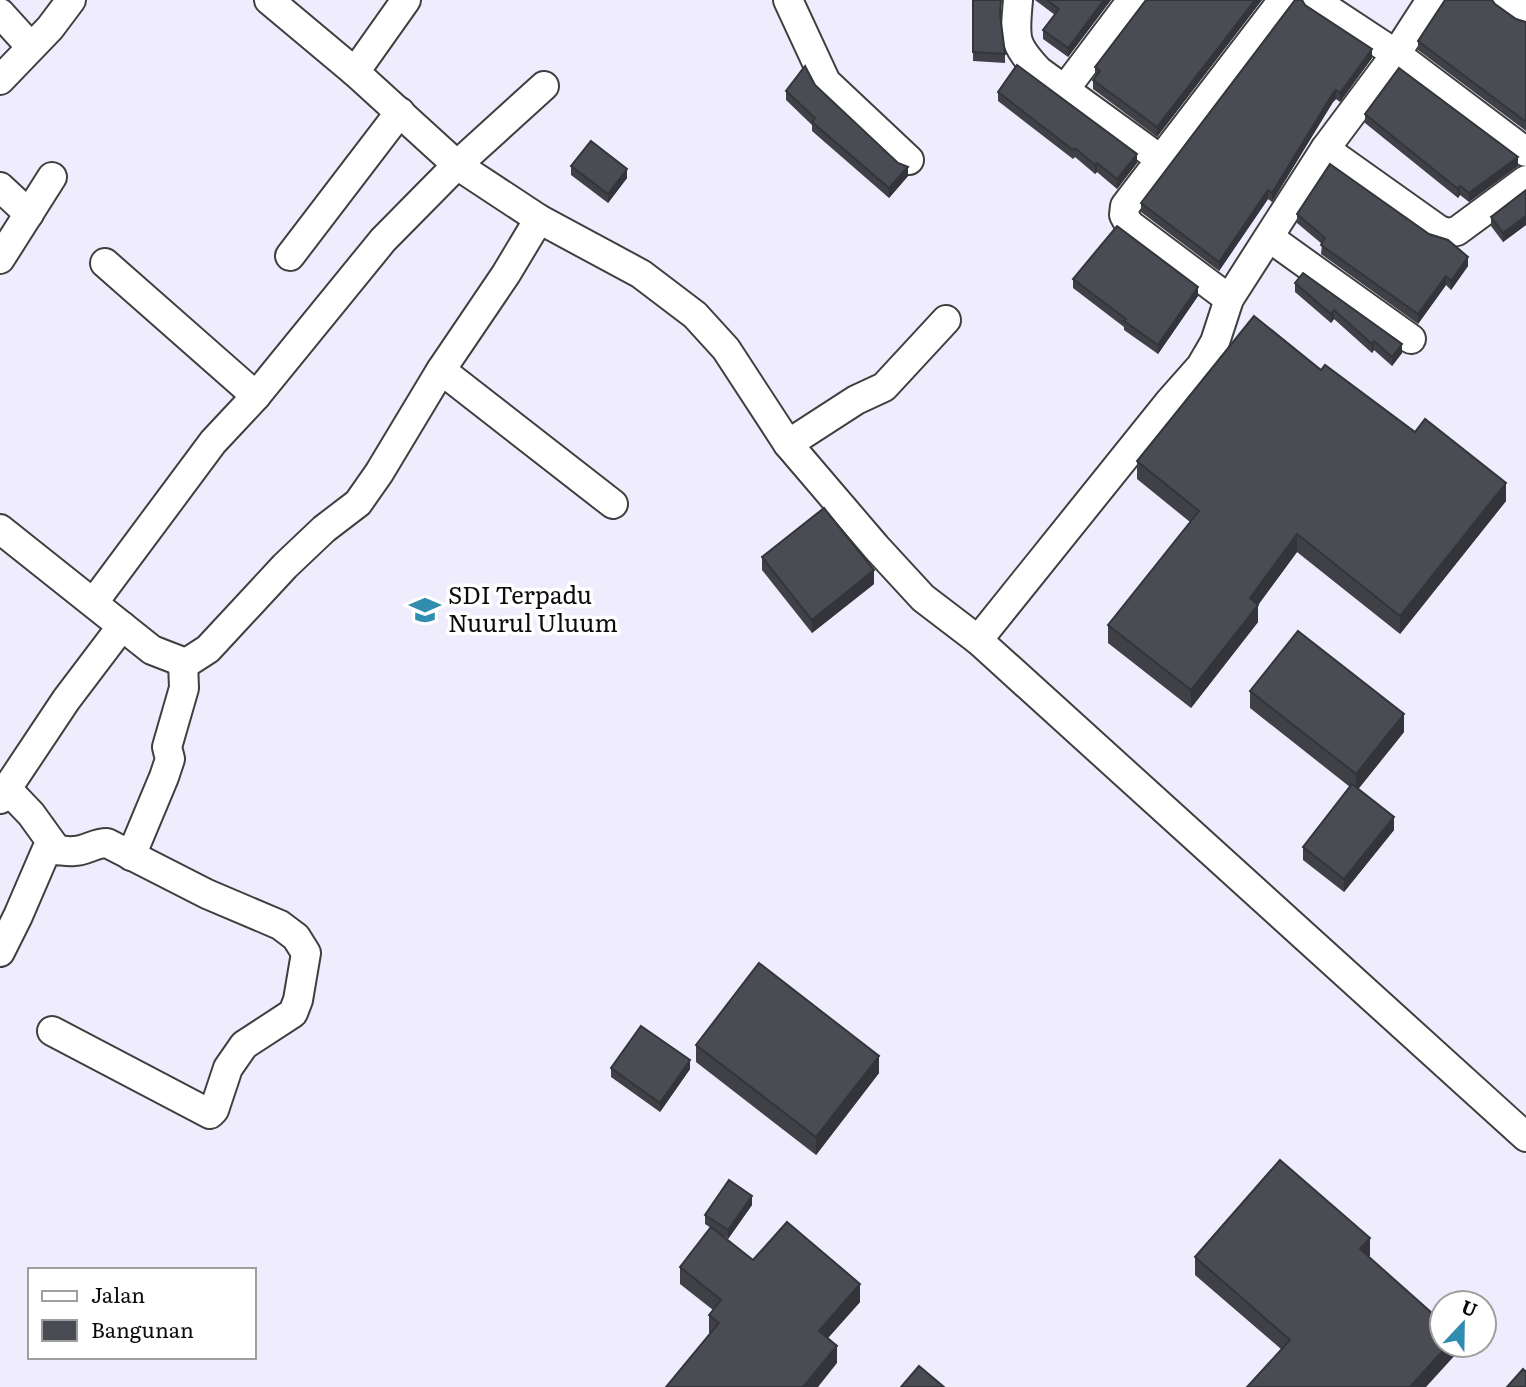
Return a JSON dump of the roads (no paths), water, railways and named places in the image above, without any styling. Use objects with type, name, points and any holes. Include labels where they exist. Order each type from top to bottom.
[{"type":"street","points":[[0,80],[50,28],[71,0]]},
{"type":"street","points":[[269,0],[355,72],[457,165],[539,219],[641,274],[695,315],[726,349],[788,444],[923,598],[978,640],[1526,1137]]},
{"type":"street","points":[[355,72],[405,0]]},
{"type":"street","points":[[788,0],[826,82],[909,160]]},
{"type":"street","points":[[1018,0],[1015,36],[1024,55],[1040,71],[1160,159]]},
{"type":"street","points":[[1065,89],[1132,0]]},
{"type":"street","points":[[1229,299],[1129,223],[1124,215],[1125,206],[1283,0]]},
{"type":"street","points":[[1314,0],[1396,54],[1526,152]]},
{"type":"street","points":[[978,640],[1201,366],[1215,342],[1229,299],[1325,149],[1396,54],[1432,0]]},
{"type":"street","points":[[1505,0],[1526,15]]},
{"type":"street","points":[[1,15],[30,46]]},
{"type":"street","points":[[94,602],[213,442],[256,396],[383,240],[457,165],[544,86]]},
{"type":"street","points":[[290,256],[400,112]]},
{"type":"street","points":[[1325,149],[1438,230],[1448,233],[1457,231],[1526,180]]},
{"type":"street","points":[[0,259],[52,177]]},
{"type":"street","points":[[0,187],[29,214]]},
{"type":"street","points":[[0,529],[152,650],[183,662],[208,649],[285,566],[324,529],[358,503],[539,219]]},
{"type":"street","points":[[1269,238],[1411,339]]},
{"type":"street","points":[[105,263],[256,396]]},
{"type":"street","points":[[788,444],[856,400],[884,387],[946,320]]},
{"type":"street","points":[[441,370],[613,504]]},
{"type":"street","points":[[57,850],[31,814],[4,794],[66,699],[122,626]]},
{"type":"street","points":[[131,856],[170,759],[167,747],[184,688],[183,662]]},
{"type":"street","points":[[0,952],[46,851],[76,852],[96,843],[107,843],[207,894],[280,925],[296,937],[306,953],[298,1000],[293,1013],[244,1045],[228,1068],[214,1110],[209,1114],[52,1031]]},
{"type":"place","name":"SDI Terpadu Nuurul Uluum","points":[[425,610]]}]
